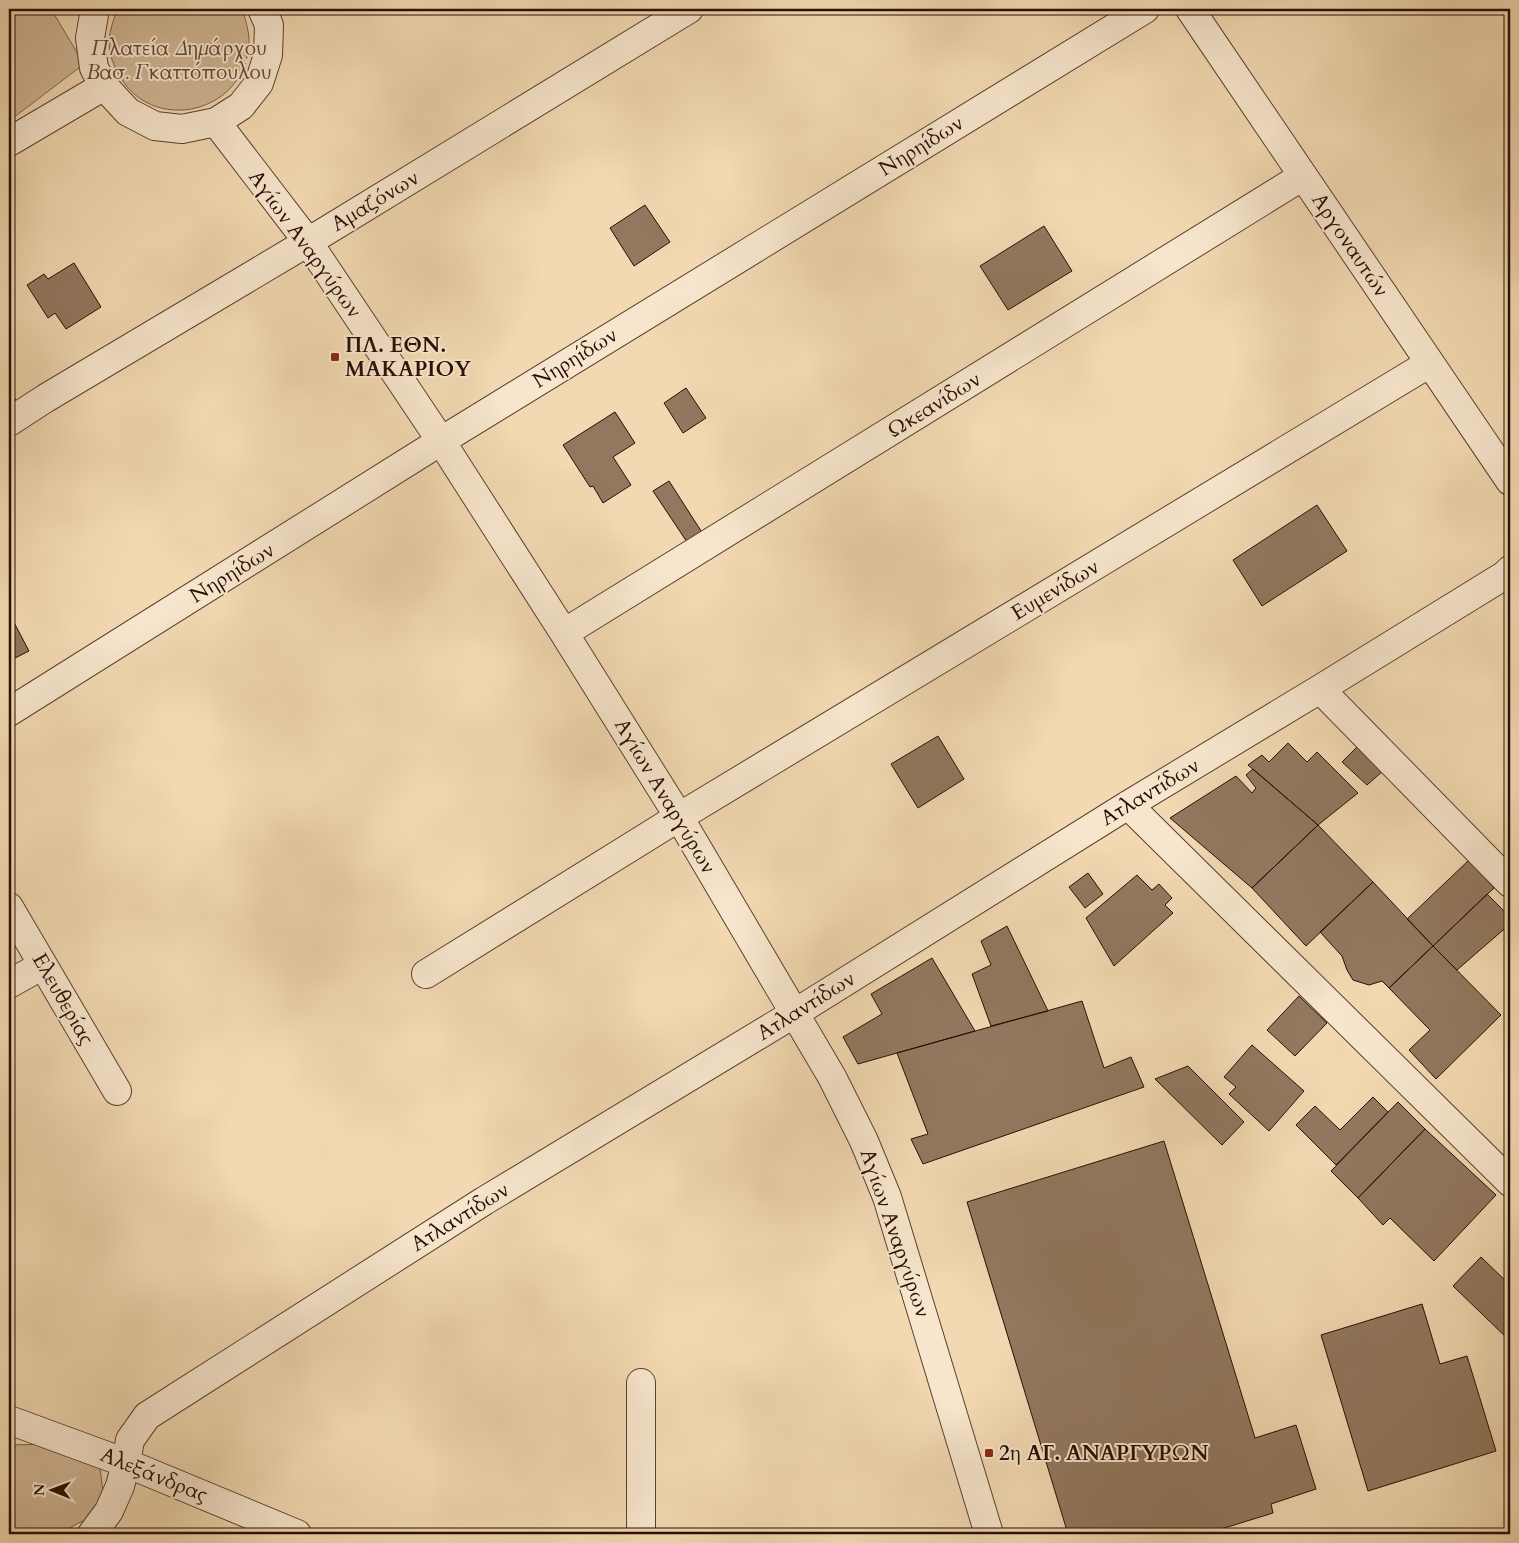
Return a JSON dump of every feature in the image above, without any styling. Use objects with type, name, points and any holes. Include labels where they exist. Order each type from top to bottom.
[{"type":"street","points":[[95,9],[90,38],[94,68],[104,86],[128,112],[155,126],[182,129],[216,122],[240,106],[259,83],[268,55],[269,25],[262,9]]},
{"type":"street","name":"Αμαζόνων","points":[[9,422],[689,9]]},
{"type":"street","name":"Νηρηίδων","points":[[9,712],[441,441],[1145,9]]},
{"type":"street","name":"Αργοναυτών","points":[[1190,9],[1510,481]]},
{"type":"street","points":[[9,142],[104,86]]},
{"type":"street","name":"Αγίων Αναργύρων","points":[[216,122],[308,242],[441,441],[680,817],[836,1085],[864,1141],[887,1197],[989,1534]]},
{"type":"street","name":"Ωκεανίδων","points":[[564,633],[1304,176]]},
{"type":"street","name":"Ευμενίδων","points":[[426,974],[680,817],[1430,363]]},
{"type":"street","name":"Ατλαντίδων","points":[[92,1534],[109,1511],[120,1486],[130,1440],[147,1416],[484,1201],[795,1013],[1128,805],[1320,690],[1505,575],[1510,570]]},
{"type":"street","points":[[1320,690],[1510,883]]},
{"type":"street","points":[[1128,805],[1510,1182]]},
{"type":"street","name":"Ελευθερίας","points":[[9,907],[117,1091]]},
{"type":"street","points":[[9,984],[43,965]]},
{"type":"street","points":[[640,1534],[641,1383]]},
{"type":"street","name":"Αλεξάνδρας","points":[[9,1420],[126,1463],[297,1534]]},
{"type":"green space","points":[[9,9],[51,9],[84,64],[9,121]]},
{"type":"green space","name":"Πλατεία Δημάρχου Βασ. Γκαττόπουλου","points":[[117,9],[242,9],[247,26],[249,44],[247,57],[239,77],[226,92],[209,103],[190,109],[171,110],[152,105],[135,94],[121,78],[112,61],[109,38]]},
{"type":"green space","points":[[97,1443],[105,1509],[58,1534],[9,1534],[9,1445]]},
{"type":"building","points":[[645,205],[670,242],[634,266],[610,228]]},
{"type":"building","points":[[1044,226],[1072,271],[1008,310],[980,266]]},
{"type":"building","points":[[74,263],[101,307],[66,329],[55,313],[48,318],[27,285],[44,274],[48,279]]},
{"type":"building","points":[[686,388],[706,418],[683,433],[664,403]]},
{"type":"building","points":[[9,389],[21,409],[9,417]]},
{"type":"building","points":[[615,412],[635,443],[613,457],[631,485],[603,503],[593,486],[590,487],[563,445]]},
{"type":"building","points":[[669,481],[703,534],[689,545],[653,491]]},
{"type":"building","points":[[1317,505],[1347,551],[1262,606],[1233,560]]},
{"type":"building","points":[[9,613],[29,651],[9,661]]},
{"type":"building","points":[[938,736],[964,779],[918,808],[891,764]]},
{"type":"building","points":[[1288,743],[1307,762],[1317,752],[1358,793],[1318,825],[1248,765],[1262,755],[1269,762]]},
{"type":"building","points":[[1357,747],[1383,771],[1367,785],[1342,762]]},
{"type":"building","points":[[1253,769],[1318,825],[1252,888],[1170,818],[1236,776],[1252,793],[1256,788],[1246,775]]},
{"type":"building","points":[[1318,825],[1373,882],[1306,946],[1252,888]]},
{"type":"building","points":[[1469,860],[1494,888],[1433,946],[1407,919]]},
{"type":"building","points":[[1088,873],[1103,894],[1085,908],[1069,887]]},
{"type":"building","points":[[1137,875],[1152,890],[1159,884],[1172,898],[1165,905],[1173,913],[1114,966],[1086,918]]},
{"type":"building","points":[[1373,882],[1433,946],[1389,988],[1382,981],[1369,985],[1353,980],[1342,956],[1320,932]]},
{"type":"building","points":[[1487,894],[1510,917],[1510,924],[1457,970],[1433,946]]},
{"type":"building","points":[[1007,926],[1048,1011],[991,1026],[972,974],[991,965],[981,941]]},
{"type":"building","points":[[1433,946],[1501,1015],[1436,1079],[1409,1050],[1430,1030],[1389,988]]},
{"type":"building","points":[[932,958],[975,1031],[858,1064],[843,1037],[882,1014],[871,994]]},
{"type":"building","points":[[1299,996],[1327,1023],[1295,1056],[1267,1030]]},
{"type":"building","points":[[1082,1001],[1104,1068],[1131,1057],[1144,1087],[923,1164],[911,1139],[928,1134],[897,1053]]},
{"type":"building","points":[[1252,1045],[1304,1091],[1269,1131],[1229,1094],[1236,1087],[1224,1077]]},
{"type":"building","points":[[1188,1066],[1244,1122],[1222,1145],[1155,1079]]},
{"type":"building","points":[[1373,1097],[1388,1112],[1336,1165],[1296,1125],[1315,1106],[1340,1130]]},
{"type":"building","points":[[1398,1102],[1425,1129],[1358,1198],[1331,1171]]},
{"type":"building","points":[[1425,1129],[1496,1195],[1434,1261],[1390,1218],[1383,1225],[1358,1198]]},
{"type":"building","points":[[1164,1141],[1255,1438],[1296,1425],[1316,1489],[1271,1504],[1273,1513],[1205,1534],[1068,1534],[967,1202]]},
{"type":"building","points":[[1481,1257],[1510,1285],[1510,1341],[1453,1286]]},
{"type":"building","points":[[1422,1304],[1440,1364],[1467,1356],[1496,1451],[1368,1491],[1321,1335]]},
{"type":"place","name":"ΠΛ. ΕΘΝ. ΜΑΚΑΡΙΟΥ","points":[[335,357]]},
{"type":"place","name":"2η ΑΓ. ΑΝΑΡΓΥΡΩΝ","points":[[989,1453]]}]
